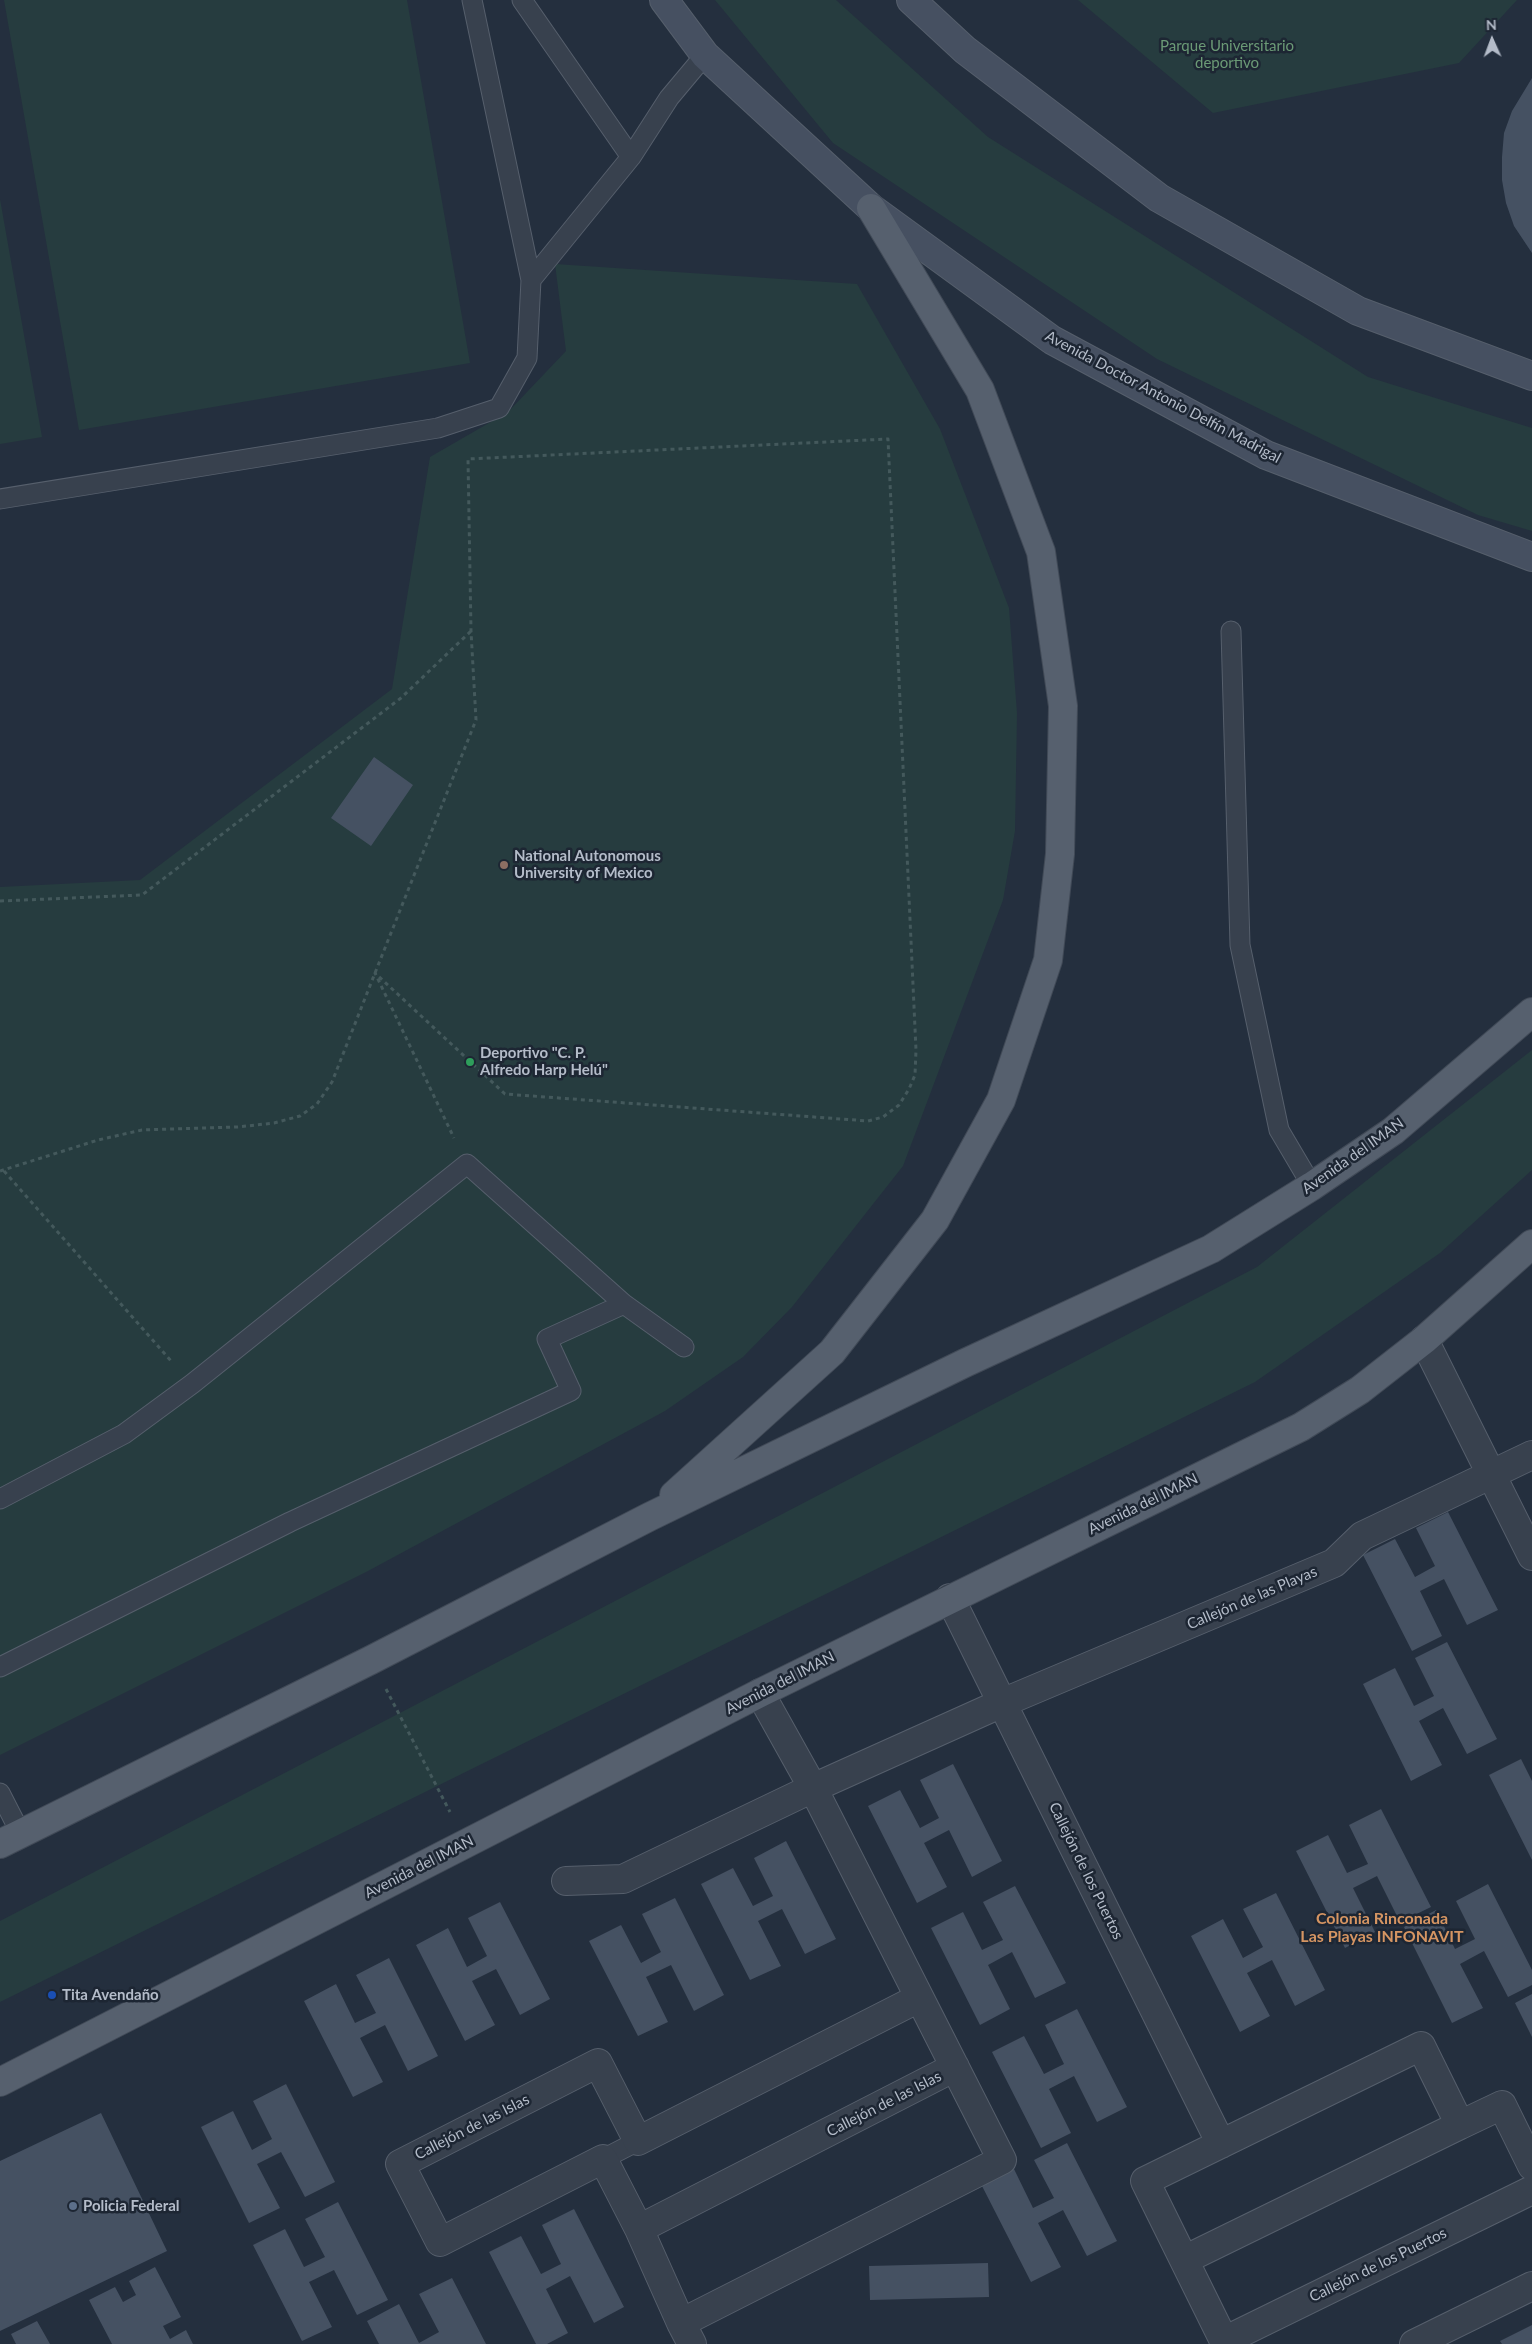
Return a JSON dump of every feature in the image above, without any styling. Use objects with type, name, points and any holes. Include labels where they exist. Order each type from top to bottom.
[{"type":"main road","name":"Avenida Doctor Antonio Delfín Madrigal","points":[[664,0],[705,55],[871,208],[1052,340],[1266,455],[1532,558]]},
{"type":"main road","points":[[911,0],[965,50],[1159,198],[1358,311],[1532,376]]},
{"type":"main road","points":[[649,1518],[832,1352],[934,1220],[1001,1100],[1048,960],[1060,854],[1063,706],[1041,552],[980,390],[871,208]]},
{"type":"main road","name":"Avenida del IMAN","points":[[10,1839],[371,1660],[649,1518],[965,1363],[1211,1250],[1312,1186],[1393,1131],[1532,1012]]},
{"type":"main road","name":"Avenida del IMAN","points":[[0,2082],[760,1693],[1301,1427],[1360,1390],[1424,1340],[1532,1244]]},
{"type":"main road","points":[[1482,1289],[1532,1270]]},
{"type":"street","points":[[1424,1340],[1532,1556]]},
{"type":"street","name":"Callejón de las Playas","points":[[1002,1703],[1334,1563],[1362,1536],[1532,1455]]},
{"type":"street","name":"Callejón de los Puertos","points":[[950,1598],[1221,2144]]},
{"type":"street","name":"Callejón de las Islas","points":[[687,2333],[1002,2160],[813,1788],[760,1693]]},
{"type":"street","points":[[566,1881],[623,1879],[813,1788],[1002,1703]]},
{"type":"street","points":[[638,2141],[919,1998]]},
{"type":"street","name":"Callejón de los Puertos","points":[[1460,2125],[1421,2046],[1145,2181],[1225,2342],[1532,2190]]},
{"type":"street","name":"Callejón de las Islas","points":[[603,2159],[440,2242],[400,2164],[598,2063],[638,2141]]},
{"type":"street","name":"Callejón de las Islas","points":[[639,2228],[956,2067]]},
{"type":"street","points":[[1184,2260],[1502,2105],[1532,2166]]},
{"type":"street","points":[[603,2159],[639,2228],[687,2333]]},
{"type":"street","points":[[1414,2344],[1532,2286]]},
{"type":"lane","points":[[0,499],[438,428],[499,408],[527,358],[531,280],[472,0]]},
{"type":"lane","points":[[522,0],[631,157]]},
{"type":"lane","points":[[531,280],[631,157],[669,98],[705,55]]},
{"type":"lane","points":[[1231,630],[1240,944],[1280,1130],[1312,1186]]},
{"type":"lane","points":[[0,1499],[124,1434],[192,1384],[466,1164],[624,1304],[684,1348]]},
{"type":"lane","points":[[0,1667],[290,1522],[571,1391],[547,1339],[624,1304]]},
{"type":"lane","points":[[0,1793],[10,1839]]},
{"type":"lane","points":[[603,2159],[638,2141]]},
{"type":"path","points":[[192,1384],[2,1171],[98,1140],[142,1130],[238,1127],[274,1123],[300,1116],[317,1104],[332,1082],[375,973],[476,720],[471,630],[468,459],[888,440],[916,1050],[915,1075],[909,1089],[898,1105],[883,1117],[868,1121],[505,1094],[375,973]]},
{"type":"path","points":[[0,901],[142,895],[401,698],[471,630]]},
{"type":"path","points":[[375,973],[466,1164]]},
{"type":"path","points":[[371,1660],[466,1843]]},
{"type":"green space","points":[[4,0],[407,0],[470,363],[79,430]]},
{"type":"green space","points":[[715,0],[836,0],[988,137],[1368,377],[1532,428],[1532,531],[1478,515],[1157,359],[833,143]]},
{"type":"green space","name":"Parque Universitario deportivo","points":[[1078,0],[1517,0],[1459,63],[1213,113]]},
{"type":"green space","points":[[0,199],[42,437],[0,444]]},
{"type":"green space","name":"Deportivo \"C. P. Alfredo Harp Helú\"","points":[[555,264],[857,284],[940,429],[1009,608],[1017,713],[1015,831],[1003,900],[903,1166],[792,1307],[743,1357],[665,1411],[368,1571],[0,1755],[0,887],[140,880],[392,689],[430,457],[508,412],[566,351]]},
{"type":"green space","points":[[1532,1050],[1532,1170],[1440,1253],[1255,1382],[0,2002],[0,1921],[1257,1267]]},
{"type":"building","points":[[1532,78],[1532,253],[1514,226],[1506,203],[1502,180],[1502,157],[1504,133],[1512,111]]},
{"type":"building","points":[[374,757],[413,785],[371,846],[331,818]]},
{"type":"building","points":[[1448,1512],[1498,1610],[1467,1625],[1444,1579],[1420,1591],[1442,1636],[1412,1651],[1363,1555],[1395,1539],[1415,1577],[1435,1566],[1416,1528]]},
{"type":"building","points":[[1447,1642],[1497,1739],[1467,1754],[1443,1708],[1419,1721],[1442,1765],[1411,1781],[1363,1684],[1395,1668],[1414,1706],[1434,1696],[1415,1658]]},
{"type":"building","points":[[1521,1759],[1532,1781],[1532,1860],[1489,1775]]},
{"type":"building","points":[[953,1764],[1002,1861],[972,1877],[949,1830],[924,1843],[947,1887],[917,1903],[868,1806],[900,1790],[920,1828],[939,1818],[920,1780]]},
{"type":"building","points":[[1381,1809],[1431,1907],[1400,1922],[1377,1876],[1353,1888],[1375,1932],[1345,1948],[1296,1851],[1328,1835],[1347,1873],[1368,1864],[1349,1825]]},
{"type":"building","points":[[786,1841],[836,1939],[805,1954],[782,1909],[758,1921],[781,1966],[750,1980],[701,1884],[733,1868],[753,1906],[773,1896],[754,1858]]},
{"type":"building","points":[[1488,1884],[1532,1970],[1532,1985],[1508,1997],[1484,1951],[1460,1964],[1483,2008],[1452,2023],[1404,1927],[1436,1910],[1455,1949],[1475,1939],[1456,1901]]},
{"type":"building","points":[[1015,1886],[1066,1983],[1035,1998],[1012,1952],[988,1965],[1010,2009],[980,2025],[931,1928],[963,1912],[982,1950],[1003,1940],[983,1902]]},
{"type":"building","points":[[1276,1893],[1325,1990],[1295,2006],[1272,1960],[1247,1973],[1270,2016],[1240,2032],[1191,1936],[1223,1919],[1243,1958],[1263,1947],[1243,1909]]},
{"type":"building","points":[[675,1898],[724,1995],[694,2011],[671,1965],[646,1977],[668,2022],[638,2036],[589,1941],[621,1925],[641,1963],[661,1952],[642,1914]]},
{"type":"building","points":[[500,1902],[550,1999],[520,2015],[496,1969],[472,1981],[495,2025],[465,2041],[416,1945],[448,1928],[467,1967],[487,1956],[468,1918]]},
{"type":"building","points":[[389,1958],[438,2056],[408,2071],[385,2025],[360,2038],[383,2082],[353,2097],[304,2001],[336,1984],[355,2023],[376,2013],[356,1975]]},
{"type":"building","points":[[1532,1994],[1532,2037],[1515,2003]]},
{"type":"building","points":[[1077,2009],[1127,2107],[1097,2122],[1074,2076],[1049,2089],[1071,2133],[1041,2148],[992,2052],[1024,2036],[1044,2074],[1064,2064],[1045,2025]]},
{"type":"building","points":[[286,2084],[335,2182],[305,2197],[281,2152],[257,2164],[280,2208],[249,2223],[201,2127],[233,2111],[252,2150],[272,2139],[253,2101]]},
{"type":"building","name":"Policia Federal","points":[[101,2113],[167,2251],[0,2331],[0,2161]]},
{"type":"building","points":[[1067,2143],[1117,2241],[1087,2256],[1063,2210],[1038,2223],[1061,2267],[1031,2282],[982,2186],[1014,2169],[1033,2208],[1054,2198],[1034,2160]]},
{"type":"building","points":[[338,2202],[388,2300],[357,2315],[334,2270],[309,2282],[332,2327],[302,2341],[253,2245],[285,2229],[304,2267],[325,2257],[305,2219]]},
{"type":"building","points":[[574,2209],[624,2307],[594,2323],[570,2276],[546,2289],[568,2333],[547,2344],[536,2344],[489,2252],[521,2236],[541,2274],[561,2264],[542,2225]]},
{"type":"building","points":[[988,2263],[989,2297],[870,2300],[869,2266]]},
{"type":"building","points":[[155,2267],[181,2317],[163,2326],[170,2339],[186,2330],[193,2344],[112,2344],[89,2300],[115,2287],[123,2302],[136,2295],[129,2281]]},
{"type":"building","points":[[452,2278],[486,2344],[379,2344],[367,2321],[399,2304],[419,2343],[439,2332],[419,2294]]},
{"type":"building","points":[[37,2321],[50,2344],[16,2344],[11,2334]]},
{"type":"building","points":[[1532,2325],[1532,2344],[1502,2344],[1500,2341]]},
{"type":"place","name":"National Autonomous University of Mexico","points":[[504,865]]},
{"type":"place","name":"Deportivo \"C. P. Alfredo Harp Helú\"","points":[[470,1062]]},
{"type":"place","name":"Tita Avendaño","points":[[52,1995]]},
{"type":"place","name":"Policia Federal","points":[[73,2206]]},
{"type":"district","name":"Colonia Rinconada Las Playas INFONAVIT","points":[[1382,1928]]}]
